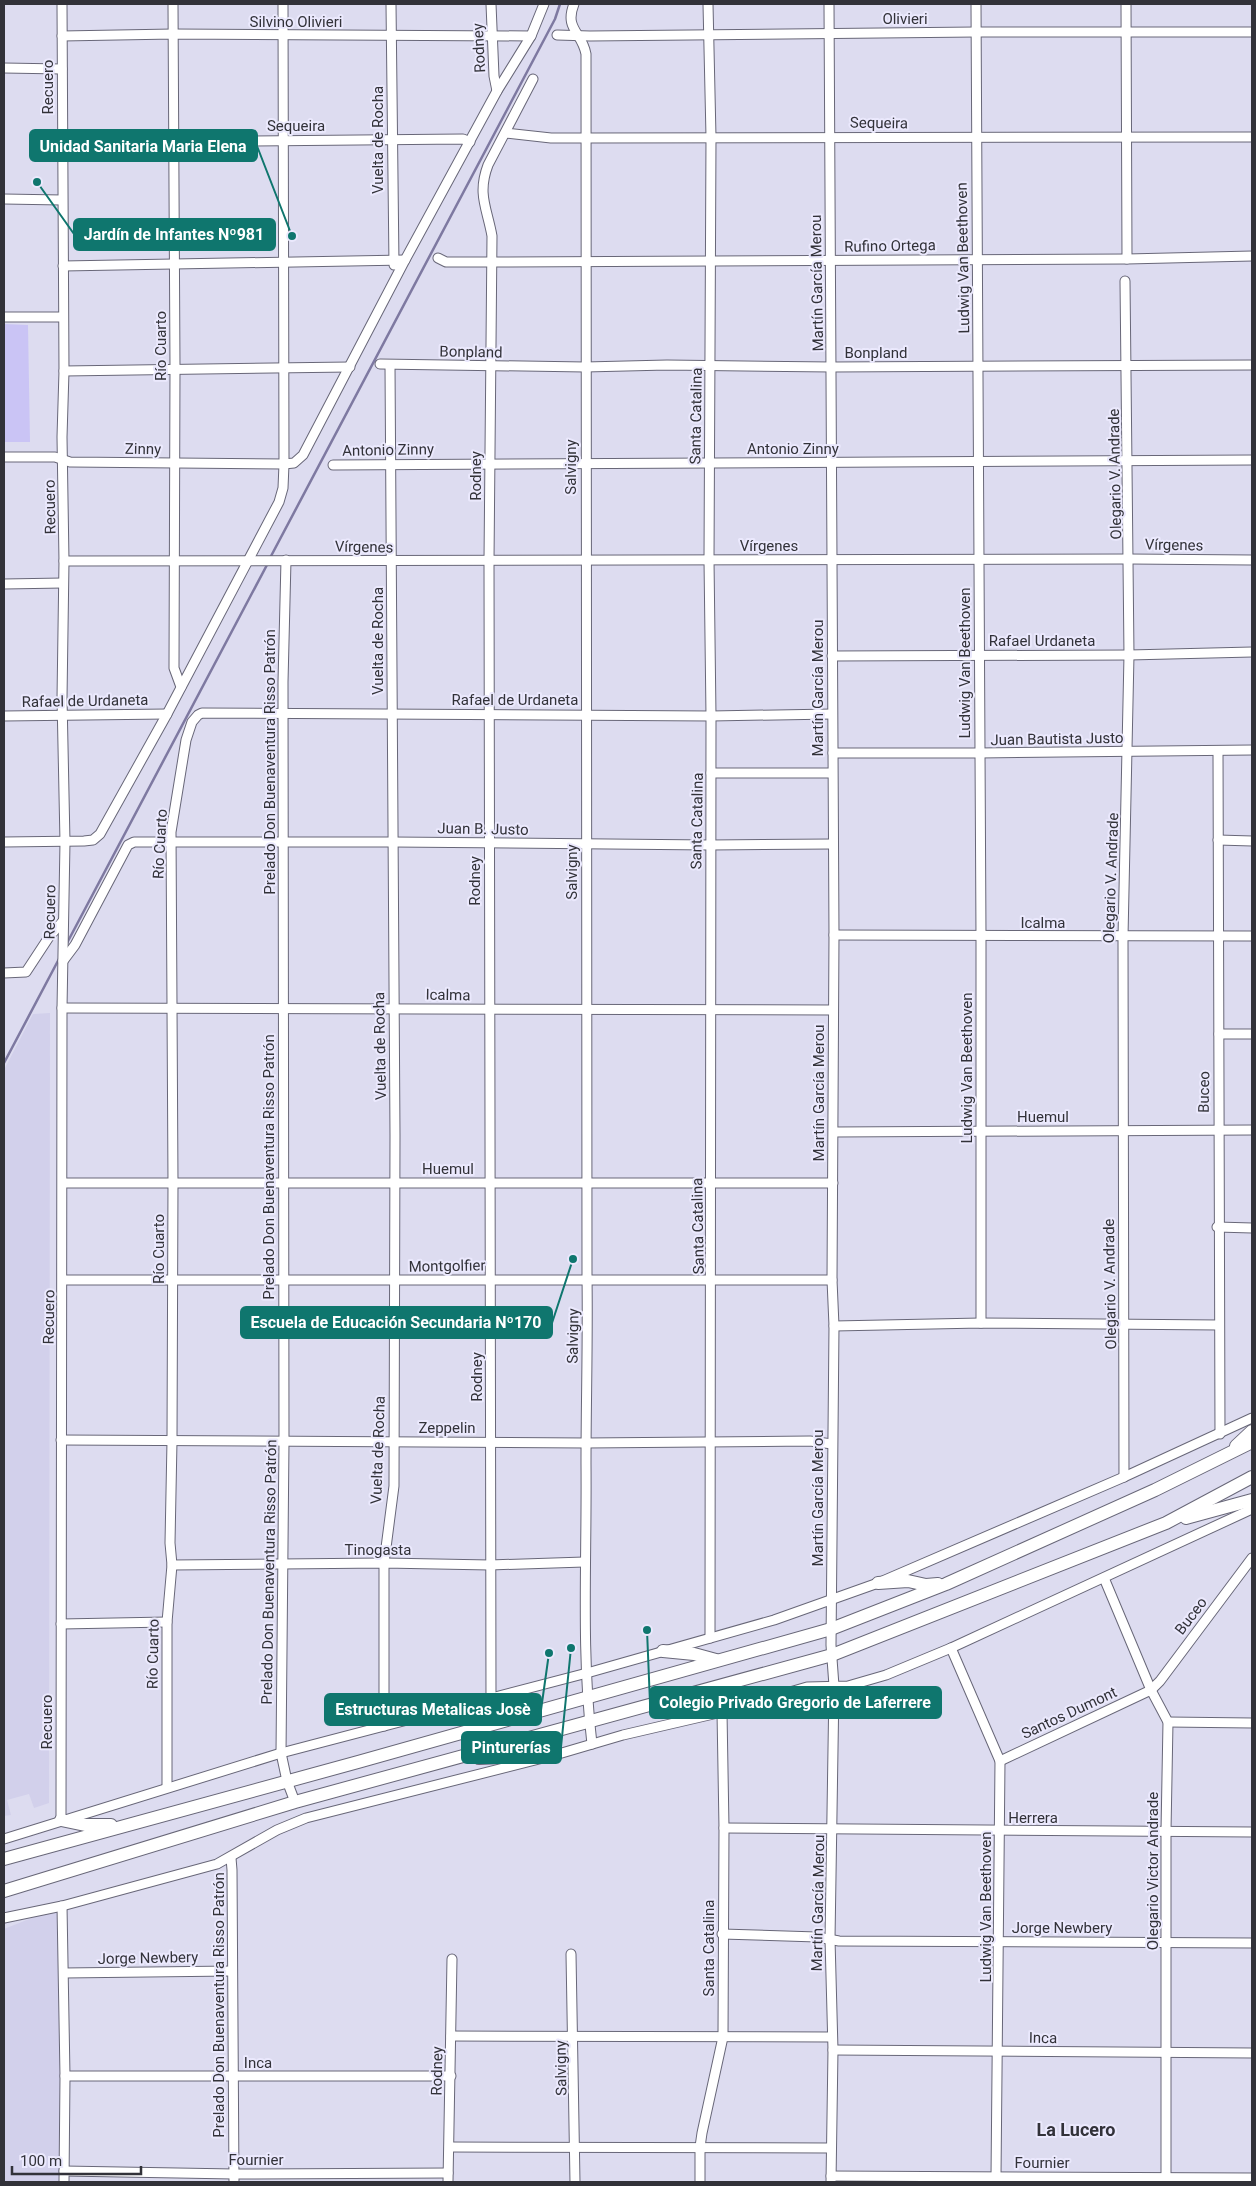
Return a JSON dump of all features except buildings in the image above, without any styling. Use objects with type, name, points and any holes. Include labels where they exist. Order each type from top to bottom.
[{"type":"highway","points":[[1223,1458],[1252,1431]]},
{"type":"highway","points":[[4,1859],[287,1782],[831,1629],[946,1584],[1223,1458],[1252,1442]]},
{"type":"highway","points":[[4,1891],[295,1802],[590,1723],[832,1655],[1166,1523],[1252,1477]]},
{"type":"highway","points":[[1166,1523],[1252,1500]]},
{"type":"highway","points":[[878,1583],[908,1581],[926,1585],[946,1584]]},
{"type":"highway","points":[[664,1652],[694,1654],[718,1660]]},
{"type":"highway","points":[[456,1758],[555,1755]]},
{"type":"highway","points":[[61,1820],[85,1825],[128,1825]]},
{"type":"street","name":"Recuero","points":[[61,1820],[62,1008],[65,842],[63,715],[62,4]]},
{"type":"street","name":"Río Cuarto","points":[[173,4],[174,668],[181,687]]},
{"type":"street","points":[[4,842],[93,840],[100,834],[167,714],[279,502],[283,488],[284,464],[284,4]]},
{"type":"street","name":"Vuelta de Rocha","points":[[390,4],[392,35],[393,260],[397,275]]},
{"type":"street","name":"Rodney","points":[[491,4],[494,76],[498,91]]},
{"type":"street","points":[[284,464],[294,463],[303,455],[405,260],[498,91],[531,36],[544,4]]},
{"type":"street","name":"Salvigny","points":[[574,4],[570,17],[571,25],[584,44],[586,54],[585,1184],[587,1280],[584,1562],[587,1674],[592,1744]]},
{"type":"street","name":"Santa Catalina","points":[[708,4],[711,137],[709,463],[712,1280],[710,1638]]},
{"type":"street","name":"Martín García Merou","points":[[829,4],[832,367],[832,844],[834,936],[832,1280],[834,1326],[831,1629],[834,1686],[830,1939],[833,2050],[831,2179]]},
{"type":"street","name":"Ludwig Van Beethoven","points":[[976,4],[979,367],[981,1322]]},
{"type":"street","points":[[1126,4],[1125,136],[1127,259]]},
{"type":"street","name":"Olivieri","points":[[557,35],[1252,32]]},
{"type":"street","name":"Silvino Olivieri","points":[[62,36],[173,34],[531,36]]},
{"type":"street","points":[[4,68],[62,69]]},
{"type":"street","name":"Rodney","points":[[491,1698],[489,561],[490,262],[492,236],[483,204],[483,178],[533,79]]},
{"type":"street","name":"Sequeira","points":[[506,133],[550,138],[1252,137]]},
{"type":"street","name":"Sequeira","points":[[61,143],[463,139],[470,142]]},
{"type":"street","points":[[4,199],[62,200]]},
{"type":"street","name":"Rufino Ortega","points":[[438,258],[446,262],[490,262],[1127,259],[1252,256]]},
{"type":"street","points":[[63,266],[405,260]]},
{"type":"street","name":"Olegario V. Andrade","points":[[1124,1476],[1123,937],[1129,655],[1129,460],[1126,281]]},
{"type":"street","points":[[4,316],[63,317]]},
{"type":"street","name":"Bonpland","points":[[380,364],[585,367],[1252,365]]},
{"type":"street","name":"Vuelta de Rocha","points":[[384,1726],[384,1563],[394,1486],[393,1182],[395,1134],[390,365]]},
{"type":"street","points":[[64,371],[350,367]]},
{"type":"street","name":"Zinny","points":[[4,457],[55,457],[70,462],[284,464]]},
{"type":"street","name":"Antonio Zinny","points":[[333,465],[1252,460]]},
{"type":"street","points":[[64,561],[248,559]]},
{"type":"street","name":"Vírgenes","points":[[248,559],[392,561],[1252,560]]},
{"type":"street","name":"Prelado Don Buenaventura Risso Patrón","points":[[286,560],[283,714],[284,1440],[281,1753],[287,1782],[295,1802]]},
{"type":"street","points":[[4,584],[63,583]]},
{"type":"street","name":"Rafael Urdaneta","points":[[832,656],[1129,655],[1252,652]]},
{"type":"street","name":"Rafael de Urdaneta","points":[[4,716],[167,714]]},
{"type":"street","name":"Río Cuarto","points":[[167,1787],[167,1622],[172,1566],[170,1543],[173,1280],[171,843],[186,740],[198,714]]},
{"type":"street","name":"Rafael de Urdaneta","points":[[198,714],[586,714],[711,716],[832,714]]},
{"type":"street","name":"Juan Bautista Justo","points":[[832,753],[1252,750]]},
{"type":"street","name":"Buceo","points":[[1218,751],[1219,1034],[1217,1228],[1220,1434]]},
{"type":"street","points":[[711,773],[832,773]]},
{"type":"street","points":[[1218,840],[1252,841]]},
{"type":"street","name":"Juan B. Justo","points":[[63,962],[128,845],[134,842],[393,842],[586,845],[832,844]]},
{"type":"street","points":[[4,973],[26,972],[49,937],[63,922]]},
{"type":"street","name":"Icalma","points":[[834,936],[1252,936]]},
{"type":"street","name":"Icalma","points":[[62,1008],[833,1010]]},
{"type":"street","points":[[1219,1034],[1252,1034]]},
{"type":"street","name":"Huemul","points":[[834,1132],[1252,1130]]},
{"type":"street","name":"Huemul","points":[[63,1183],[833,1183]]},
{"type":"street","points":[[1217,1228],[1252,1228]]},
{"type":"street","name":"Montgolfier","points":[[63,1280],[832,1280]]},
{"type":"street","points":[[834,1326],[981,1322],[1219,1325]]},
{"type":"street","points":[[4,1838],[281,1753],[587,1674],[774,1620],[878,1583],[1220,1434],[1252,1418]]},
{"type":"street","name":"Zeppelin","points":[[61,1440],[586,1443],[810,1441],[832,1444]]},
{"type":"street","points":[[4,1918],[62,1906],[208,1867],[231,1858],[276,1830],[306,1818],[722,1712],[807,1687],[848,1686],[886,1675],[951,1648],[1252,1509]]},
{"type":"street","name":"Buceo","points":[[1151,1690],[1160,1681],[1252,1558]]},
{"type":"street","name":"Tinogasta","points":[[172,1566],[384,1563],[490,1565],[584,1562]]},
{"type":"street","name":"Olegario Victor Andrade","points":[[1104,1578],[1151,1690],[1168,1722],[1166,1831],[1166,2178]]},
{"type":"street","points":[[61,1624],[167,1622]]},
{"type":"street","name":"Ludwig Van Beethoven","points":[[951,1648],[1000,1761],[996,2177]]},
{"type":"street","name":"Santos Dumont","points":[[1000,1761],[1151,1690]]},
{"type":"street","name":"Santa Catalina","points":[[700,2182],[700,2148],[723,2037],[724,1828],[722,1712]]},
{"type":"street","points":[[1168,1722],[1252,1723]]},
{"type":"street","name":"Herrera","points":[[724,1828],[1000,1832],[1252,1832]]},
{"type":"street","name":"Prelado Don Buenaventura Risso Patrón","points":[[231,1858],[234,2178]]},
{"type":"street","points":[[62,1906],[65,2076],[64,2182]]},
{"type":"street","name":"Jorge Newbery","points":[[722,1934],[830,1939],[999,1942],[1252,1943]]},
{"type":"street","name":"Salvigny","points":[[572,1954],[575,2182]]},
{"type":"street","name":"Rodney","points":[[448,2178],[452,1959]]},
{"type":"street","name":"Jorge Newbery","points":[[64,1973],[232,1971]]},
{"type":"street","points":[[451,2036],[832,2037]]},
{"type":"street","name":"Inca","points":[[833,2050],[1252,2053]]},
{"type":"street","name":"Inca","points":[[65,2076],[451,2076]]},
{"type":"street","points":[[450,2147],[830,2148]]},
{"type":"street","name":"Fournier","points":[[64,2171],[234,2178],[448,2178]]},
{"type":"street","name":"Fournier","points":[[831,2179],[960,2179],[996,2177],[1081,2180],[1166,2178],[1231,2180],[1252,2178]]},
{"type":"shaded area","points":[[4,324],[28,325],[30,442],[4,442]]},
{"type":"shaded area","points":[[50,1013],[49,1803],[34,1808],[29,1794],[7,1800],[11,1815],[4,1816],[4,1070],[33,1014]]},
{"type":"shaded area","points":[[62,1906],[64,2182],[4,2182],[4,1929]]},
{"type":"waterway","points":[[270,558],[555,19],[560,4]]},
{"type":"waterway","points":[[67,943],[268,563]]},
{"type":"waterway","points":[[4,1063],[60,957]]},
{"type":"place","name":"Jardín de Infantes Nº981","points":[[37,182]]},
{"type":"place","name":"Unidad Sanitaria Maria Elena","points":[[292,236]]},
{"type":"place","name":"Escuela de Educación Secundaria Nº170","points":[[573,1259]]},
{"type":"place","name":"Colegio Privado Gregorio de Laferrere","points":[[647,1630]]},
{"type":"place","name":"Pinturerías","points":[[571,1648]]},
{"type":"place","name":"Estructuras Metalicas Josè","points":[[549,1653]]},
{"type":"district","name":"La Lucero","points":[[1076,2129]]}]
